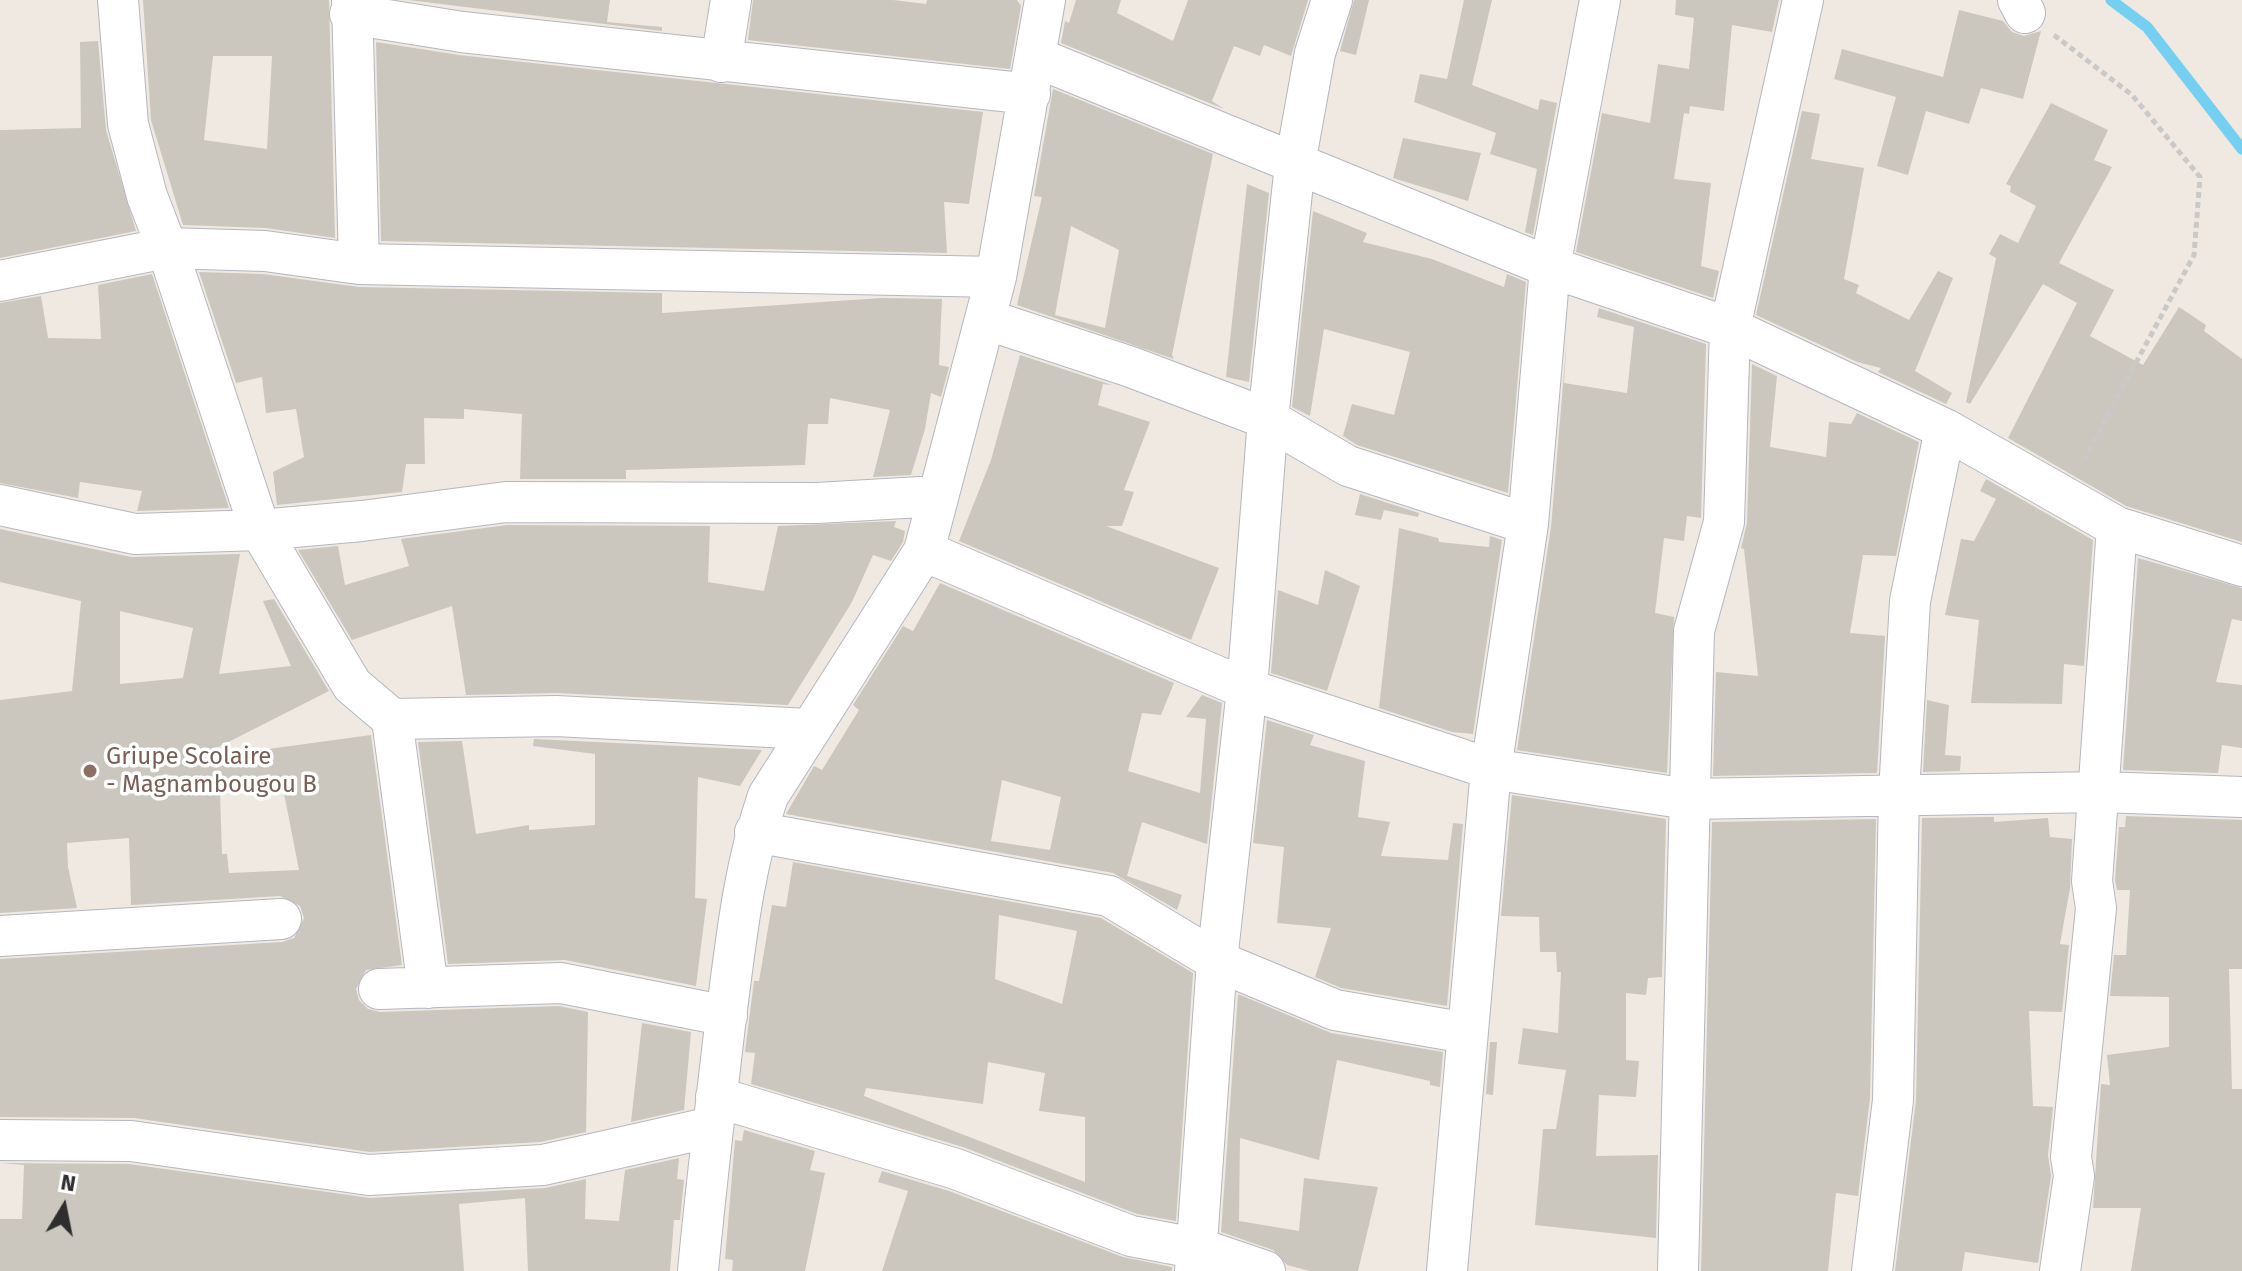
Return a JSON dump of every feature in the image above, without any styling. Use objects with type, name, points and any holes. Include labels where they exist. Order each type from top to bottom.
[{"type":"street","points":[[118,0],[128,124],[147,196],[260,530],[352,685],[392,719],[556,716],[808,729]]},
{"type":"street","points":[[721,62],[731,0]]},
{"type":"street","points":[[698,1271],[714,1112],[742,892],[755,832],[768,796],[808,729],[924,551],[996,277],[1045,0]]},
{"type":"street","points":[[1198,1260],[1217,961],[1247,689],[1268,419],[1295,164],[1315,53],[1332,0]]},
{"type":"street","points":[[1678,1271],[1694,631],[1724,522],[1730,328],[1803,0]]},
{"type":"street","points":[[1447,1271],[1491,769],[1528,524],[1550,267],[1597,1]]},
{"type":"street","points":[[359,264],[351,7],[462,32],[721,62],[1032,76],[1295,164],[1550,267],[1730,328],[1945,429],[2117,527],[2242,566]]},
{"type":"street","points":[[0,281],[167,248],[265,251],[359,264],[996,277]]},
{"type":"street","points":[[985,319],[1131,367],[1268,419],[1348,466],[1528,524]]},
{"type":"street","points":[[1872,1271],[1893,1100],[1899,793],[1910,601],[1945,429]]},
{"type":"street","points":[[0,505],[135,534],[260,530],[506,502],[817,503],[938,496]]},
{"type":"street","points":[[2060,1271],[2074,1176],[2071,1157],[2096,908],[2092,881],[2117,527]]},
{"type":"street","points":[[924,551],[1247,689],[1491,769],[1688,799],[1899,793],[2100,792],[2242,797]]},
{"type":"street","points":[[392,719],[428,988]]},
{"type":"street","points":[[755,832],[1109,896],[1217,961],[1335,1010],[1466,1033]]},
{"type":"street","points":[[0,936],[281,919]]},
{"type":"street","points":[[379,989],[561,983],[727,1016]]},
{"type":"street","points":[[0,1140],[131,1141],[369,1175],[543,1165],[714,1112],[956,1169],[1198,1260],[1265,1271]]},
{"type":"path","points":[[2021,6],[2132,95],[2200,177],[2194,255],[2065,495]]},
{"type":"building","points":[[143,0],[329,0],[335,238],[266,228],[183,225],[151,120]],"holes":[[[213,56],[272,56],[267,149],[204,140]]]},
{"type":"building","points":[[408,0],[610,0],[607,22],[662,27],[662,31]]},
{"type":"building","points":[[753,0],[893,0],[926,4],[927,0],[1017,0],[1021,6],[1010,69],[748,40]]},
{"type":"building","points":[[1076,0],[1121,0],[1117,13],[1173,41],[1188,0],[1308,0],[1291,56],[1264,45],[1260,56],[1234,46],[1212,101],[1224,109],[1061,43],[1065,21],[1069,23]]},
{"type":"building","points":[[1354,0],[1369,0],[1356,55],[1340,51]]},
{"type":"building","points":[[1464,0],[1492,0],[1472,85],[1538,110],[1540,99],[1557,103],[1533,235],[1525,232],[1537,169],[1490,154],[1496,133],[1414,102],[1420,74],[1447,79]]},
{"type":"building","points":[[1676,0],[1779,0],[1772,32],[1732,25],[1724,111],[1690,106],[1689,114],[1684,113],[1674,179],[1711,183],[1701,266],[1719,271],[1713,298],[1576,252],[1602,113],[1650,123],[1658,64],[1689,69],[1694,18],[1675,15]]},
{"type":"building","points":[[1959,10],[2003,21],[2012,32],[2024,36],[2041,31],[2023,99],[1981,88],[1969,124],[1926,111],[1908,175],[1877,166],[1896,97],[1834,79],[1842,49],[1943,77]]},
{"type":"building","points":[[98,41],[106,130],[136,231],[0,258],[0,130],[81,128],[80,42]]},
{"type":"building","points":[[376,42],[459,55],[983,112],[969,204],[944,202],[947,253],[381,241]]},
{"type":"building","points":[[1053,89],[1213,154],[1172,355],[1174,359],[1017,305],[1042,197],[1034,196]],"holes":[[[1071,226],[1119,250],[1105,328],[1055,315]]]},
{"type":"building","points":[[2051,103],[2108,130],[2094,160],[2112,167],[2059,263],[2114,290],[2090,336],[2143,365],[2179,307],[2206,325],[2204,331],[2242,359],[2242,542],[2126,506],[2008,438],[2077,303],[2043,284],[1970,404],[1966,402],[1996,258],[1989,254],[2000,234],[2018,243],[2036,206],[2010,192],[2011,186],[2006,184]]},
{"type":"building","points":[[1802,111],[1820,114],[1811,159],[1864,168],[1844,279],[1859,285],[1856,293],[1909,320],[1938,271],[1953,278],[1915,371],[1952,393],[1946,404],[1878,372],[1881,368],[1857,362],[1756,315]]},
{"type":"building","points":[[1403,138],[1481,153],[1468,201],[1393,178]]},
{"type":"building","points":[[1247,184],[1269,193],[1249,382],[1226,377]]},
{"type":"building","points":[[1313,211],[1367,233],[1363,242],[1432,259],[1504,287],[1507,274],[1526,282],[1508,493],[1357,445],[1343,436],[1352,404],[1394,415],[1410,352],[1324,329],[1310,416],[1292,407]]},
{"type":"building","points":[[199,272],[263,274],[359,287],[662,293],[662,313],[881,298],[942,299],[939,365],[949,367],[941,397],[931,393],[925,429],[911,475],[873,477],[890,410],[830,398],[828,424],[808,424],[805,465],[626,470],[626,479],[520,479],[522,414],[464,409],[464,419],[424,418],[425,464],[406,464],[402,492],[277,505],[273,472],[304,457],[296,409],[266,413],[262,377],[236,383]]},
{"type":"building","points":[[152,274],[229,508],[137,511],[142,491],[80,482],[78,498],[0,483],[0,303],[41,296],[48,338],[101,339],[98,285]]},
{"type":"building","points":[[1599,308],[1706,344],[1701,518],[1687,516],[1684,541],[1664,538],[1655,613],[1674,617],[1667,773],[1517,750],[1551,527],[1567,337],[1564,383],[1627,393],[1634,327],[1597,317]]},
{"type":"building","points":[[1020,355],[1112,385],[1103,384],[1098,405],[1150,422],[1124,490],[1134,492],[1122,526],[1106,526],[1219,568],[1191,640],[959,541],[991,460]]},
{"type":"building","points":[[1752,364],[1777,376],[1770,447],[1826,457],[1829,422],[1851,424],[1857,413],[1919,442],[1896,556],[1863,555],[1850,633],[1885,636],[1877,773],[1713,776],[1716,672],[1758,676],[1744,549],[1741,548],[1747,523]]},
{"type":"building","points":[[1986,479],[2093,540],[2084,666],[2064,664],[2062,704],[1971,703],[1979,620],[1945,615],[1961,539],[1974,541],[1996,499],[1980,491]]},
{"type":"building","points":[[1360,494],[1419,513],[1418,517],[1384,510],[1381,520],[1355,515]]},
{"type":"building","points":[[896,521],[894,527],[905,531],[903,542],[891,561],[873,555],[852,602],[788,705],[557,693],[466,695],[452,606],[352,640],[298,550],[338,546],[345,585],[409,566],[401,539],[507,525],[710,526],[708,582],[764,591],[778,526]]},
{"type":"building","points":[[1399,528],[1438,538],[1439,542],[1489,547],[1490,536],[1502,540],[1473,734],[1452,732],[1379,708]]},
{"type":"building","points":[[0,529],[131,557],[240,554],[219,674],[291,666],[263,601],[274,599],[329,691],[195,759],[371,735],[402,965],[366,970],[356,989],[359,1000],[368,1009],[380,1012],[559,1006],[588,1012],[586,1132],[540,1142],[370,1152],[134,1118],[0,1117],[0,959],[282,942],[294,938],[304,918],[300,906],[280,896],[131,905],[129,838],[67,843],[68,867],[77,908],[0,913],[0,700],[72,691],[81,601],[0,582]],"holes":[[[120,611],[193,628],[183,678],[120,684]],[[283,788],[299,870],[229,873],[227,854],[222,854],[220,792]]]},
{"type":"building","points":[[2138,558],[2242,588],[2242,621],[2232,619],[2216,682],[2242,685],[2242,748],[2222,745],[2218,773],[2123,770]]},
{"type":"building","points":[[1325,570],[1360,586],[1327,691],[1271,673],[1278,590],[1318,605]]},
{"type":"building","points":[[940,583],[1174,683],[1161,715],[1142,713],[1128,771],[1200,793],[1206,719],[1186,717],[1202,695],[1222,703],[1207,844],[1142,822],[1127,876],[1182,895],[1177,910],[1113,873],[786,814],[814,766],[822,770],[859,710],[853,705],[903,626],[913,631]],"holes":[[[1002,780],[1061,797],[1050,850],[991,841]]]},
{"type":"building","points":[[1927,700],[1949,705],[1945,755],[1961,756],[1960,771],[1923,772]]},
{"type":"building","points":[[1267,720],[1314,735],[1310,745],[1365,761],[1358,817],[1390,822],[1381,856],[1448,860],[1453,823],[1463,824],[1447,1006],[1341,988],[1315,977],[1331,928],[1277,923],[1284,847],[1253,843]]},
{"type":"building","points":[[534,739],[762,750],[740,786],[698,777],[695,898],[707,899],[696,986],[565,960],[448,964],[418,742],[462,741],[476,834],[529,825],[529,830],[595,825],[595,754],[533,746]]},
{"type":"building","points":[[1512,795],[1666,819],[1662,977],[1648,978],[1646,995],[1626,993],[1626,1060],[1639,1061],[1636,1097],[1599,1095],[1596,1156],[1658,1155],[1656,1238],[1535,1225],[1543,1129],[1556,1129],[1566,1070],[1518,1064],[1523,1028],[1558,1033],[1561,972],[1557,972],[1556,952],[1540,952],[1539,917],[1501,916]]},
{"type":"building","points":[[2126,816],[2242,820],[2242,969],[2229,969],[2232,1089],[2242,1089],[2242,1271],[2131,1271],[2141,1208],[2093,1208],[2101,1084],[2110,1085],[2107,1055],[2169,1047],[2169,997],[2110,996],[2114,955],[2126,955],[2130,890],[2117,890],[2115,880],[2119,827],[2125,827]]},
{"type":"building","points":[[1994,817],[1994,822],[2048,818],[2050,837],[2072,839],[2070,888],[2060,944],[2069,945],[2062,1012],[2029,1011],[2033,1106],[2053,1107],[2048,1155],[2051,1176],[2038,1263],[1965,1252],[1962,1271],[1895,1271],[1916,1100],[1922,818]]},
{"type":"building","points":[[1876,819],[1870,1098],[1858,1196],[1836,1193],[1828,1271],[1701,1271],[1712,822]]},
{"type":"building","points":[[793,862],[1101,918],[1193,973],[1176,1221],[1137,1214],[963,1147],[751,1084],[755,1053],[745,1052],[754,981],[759,981],[772,905],[786,907]],"holes":[[[999,915],[1077,931],[1062,1004],[995,979]],[[988,1062],[1045,1073],[1039,1111],[1085,1117],[1085,1182],[864,1096],[866,1088],[983,1104]]]},
{"type":"building","points":[[1238,994],[1331,1033],[1443,1052],[1440,1087],[1430,1085],[1430,1081],[1337,1060],[1319,1160],[1240,1138],[1239,1221],[1299,1231],[1304,1178],[1378,1187],[1358,1271],[1310,1271],[1287,1265],[1273,1250],[1221,1232]]},
{"type":"building","points":[[642,1023],[691,1032],[684,1110],[631,1122]]},
{"type":"building","points":[[1490,1042],[1497,1042],[1493,1095],[1486,1094]]},
{"type":"building","points":[[744,1130],[815,1151],[810,1170],[825,1173],[805,1271],[732,1271],[733,1260],[725,1259],[735,1140],[742,1141]]},
{"type":"building","points":[[679,1158],[677,1179],[684,1180],[680,1220],[674,1220],[670,1271],[528,1271],[525,1198],[459,1204],[464,1271],[0,1271],[0,1219],[22,1219],[24,1165],[0,1163],[129,1164],[370,1198],[545,1188],[586,1179],[585,1219],[619,1221],[625,1170]]},
{"type":"building","points":[[882,1171],[949,1191],[1123,1257],[1172,1267],[1172,1271],[882,1271],[908,1191],[878,1182]]},
{"type":"waterway","points":[[2111,0],[2147,27],[2242,149]]},
{"type":"place","name":"Griupe Scolaire - Magnambougou B","points":[[90,771]]}]
